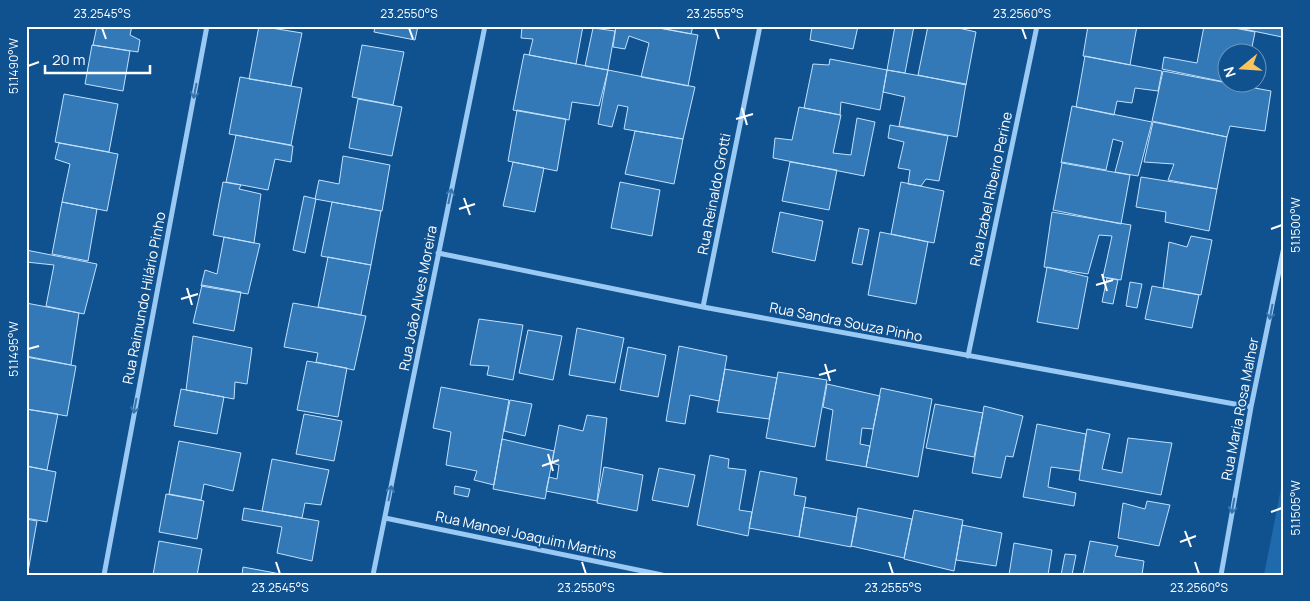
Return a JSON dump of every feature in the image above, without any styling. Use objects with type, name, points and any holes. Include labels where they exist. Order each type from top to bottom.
[{"type":"street","name":"Rua Raimundo Hilário Pinho","points":[[104,575],[207,26]]},
{"type":"street","name":"Rua João Alves Moreira","points":[[373,575],[485,26]]},
{"type":"street","name":"Rua Reinaldo Grotti","points":[[703,307],[760,26]]},
{"type":"street","name":"Rua Izabel Ribeiro Perine","points":[[968,356],[1037,26]]},
{"type":"street","name":"Rua Maria Rosa Malher","points":[[1220,575],[1251,407],[1284,248]]},
{"type":"street","name":"Rua Sandra Souza Pinho","points":[[438,253],[703,307],[1251,407]]},
{"type":"street","name":"Rua Manoel Joaquim Martins","points":[[385,518],[662,575]]},
{"type":"shaded area","points":[[1284,473],[1284,575],[1264,575]]},
{"type":"building","points":[[97,26],[132,26],[130,35],[140,40],[138,52],[93,45]]},
{"type":"building","points":[[259,26],[302,33],[291,86],[249,79]]},
{"type":"building","points":[[375,26],[418,26],[415,40],[374,32]]},
{"type":"building","points":[[522,26],[583,26],[576,64],[529,55],[533,39],[521,38]]},
{"type":"building","points":[[616,26],[649,26],[698,35],[688,86],[641,77],[649,43],[629,36],[625,49],[613,47]]},
{"type":"building","points":[[648,26],[693,26],[691,34]]},
{"type":"building","points":[[812,26],[858,26],[853,49],[810,40]]},
{"type":"building","points":[[895,26],[914,26],[905,73],[887,70]]},
{"type":"building","points":[[928,26],[950,26],[976,32],[966,85],[918,75]]},
{"type":"building","points":[[1088,26],[1137,26],[1130,65],[1083,56]]},
{"type":"building","points":[[1204,26],[1224,26],[1255,32],[1253,42],[1218,42],[1218,81],[1162,69],[1164,57],[1197,63]]},
{"type":"building","points":[[1229,26],[1284,26],[1284,30],[1282,37]]},
{"type":"building","points":[[593,28],[615,31],[608,70],[585,66]]},
{"type":"building","points":[[92,45],[130,51],[123,91],[85,84]]},
{"type":"building","points":[[362,45],[404,52],[393,105],[352,97]]},
{"type":"building","points":[[524,54],[608,70],[599,106],[572,102],[569,120],[513,110]]},
{"type":"building","points":[[1085,56],[1162,71],[1158,91],[1135,88],[1132,103],[1117,101],[1114,115],[1076,107]]},
{"type":"building","points":[[830,59],[887,70],[880,110],[841,102],[840,115],[804,108],[813,64],[829,65]]},
{"type":"building","points":[[608,70],[695,87],[683,139],[624,129],[628,107],[618,105],[612,127],[598,124]]},
{"type":"building","points":[[887,70],[966,84],[957,137],[899,126],[905,97],[883,92]]},
{"type":"building","points":[[1163,71],[1218,81],[1218,92],[1271,91],[1265,131],[1230,126],[1227,137],[1152,121]]},
{"type":"building","points":[[240,77],[302,88],[291,145],[229,134]]},
{"type":"building","points":[[64,94],[118,104],[109,152],[55,142]]},
{"type":"building","points":[[358,99],[402,107],[392,156],[349,148]]},
{"type":"building","points":[[1072,106],[1152,122],[1138,176],[1115,172],[1123,142],[1113,139],[1106,170],[1061,163]]},
{"type":"building","points":[[799,107],[841,115],[833,153],[851,155],[857,118],[875,122],[864,176],[773,158],[775,138],[792,140]]},
{"type":"building","points":[[517,110],[566,119],[557,171],[508,161]]},
{"type":"building","points":[[1153,122],[1227,137],[1217,189],[1168,180],[1174,164],[1144,162]]},
{"type":"building","points":[[890,125],[948,136],[939,181],[926,179],[921,186],[908,184],[910,170],[898,168],[904,142],[888,138]]},
{"type":"building","points":[[635,131],[683,139],[674,184],[625,174]]},
{"type":"building","points":[[236,135],[293,146],[291,162],[275,159],[268,190],[226,182]]},
{"type":"building","points":[[59,143],[118,154],[107,211],[62,202],[70,164],[55,159]]},
{"type":"building","points":[[343,156],[390,165],[382,211],[315,199],[319,180],[339,184]]},
{"type":"building","points":[[513,162],[544,168],[535,212],[503,206]]},
{"type":"building","points":[[790,162],[837,170],[829,210],[782,201]]},
{"type":"building","points":[[1062,163],[1130,175],[1121,224],[1053,210]]},
{"type":"building","points":[[1141,177],[1217,189],[1209,231],[1165,222],[1166,212],[1136,207]]},
{"type":"building","points":[[223,182],[241,185],[239,189],[261,194],[254,243],[213,235]]},
{"type":"building","points":[[620,182],[660,190],[652,236],[611,228]]},
{"type":"building","points":[[901,182],[944,191],[934,243],[891,234]]},
{"type":"building","points":[[304,196],[316,199],[305,253],[293,250]]},
{"type":"building","points":[[62,202],[97,209],[88,261],[52,254]]},
{"type":"building","points":[[332,202],[381,211],[371,265],[321,256]]},
{"type":"building","points":[[780,212],[823,221],[815,261],[772,252]]},
{"type":"building","points":[[1052,212],[1131,225],[1121,280],[1103,277],[1112,236],[1099,235],[1088,274],[1044,267]]},
{"type":"building","points":[[859,228],[869,230],[862,265],[852,263]]},
{"type":"building","points":[[880,232],[928,242],[916,304],[868,295]]},
{"type":"building","points":[[1191,236],[1212,240],[1201,295],[1163,288],[1169,242],[1187,247]]},
{"type":"building","points":[[224,237],[260,244],[248,294],[201,286],[205,270],[217,274]]},
{"type":"building","points":[[26,250],[97,264],[84,314],[46,306],[54,265],[26,262]]},
{"type":"building","points":[[328,257],[371,265],[361,315],[318,307]]},
{"type":"building","points":[[1047,267],[1088,277],[1078,329],[1037,322]]},
{"type":"building","points":[[1107,278],[1118,280],[1113,304],[1102,302]]},
{"type":"building","points":[[1130,282],[1142,284],[1137,308],[1126,306]]},
{"type":"building","points":[[202,285],[241,292],[234,331],[193,323]]},
{"type":"building","points":[[1152,286],[1199,295],[1192,328],[1145,319]]},
{"type":"building","points":[[26,303],[79,313],[71,365],[26,356]]},
{"type":"building","points":[[293,303],[366,316],[354,370],[316,362],[318,353],[284,347]]},
{"type":"building","points":[[479,319],[523,325],[513,380],[487,375],[489,366],[470,365]]},
{"type":"building","points":[[577,328],[624,338],[615,383],[569,375]]},
{"type":"building","points":[[528,330],[562,336],[553,380],[519,373]]},
{"type":"building","points":[[193,336],[252,348],[247,384],[235,382],[234,399],[186,390]]},
{"type":"building","points":[[679,346],[727,356],[719,401],[690,395],[685,424],[666,421]]},
{"type":"building","points":[[628,347],[666,355],[658,397],[620,390]]},
{"type":"building","points":[[26,357],[76,366],[67,416],[26,409]]},
{"type":"building","points":[[307,361],[347,368],[338,417],[297,410]]},
{"type":"building","points":[[725,369],[777,378],[769,419],[717,412]]},
{"type":"building","points":[[778,372],[827,380],[815,447],[766,438]]},
{"type":"building","points":[[827,384],[880,396],[873,429],[862,428],[860,444],[870,446],[866,467],[826,460],[833,410],[823,407]]},
{"type":"building","points":[[441,387],[509,400],[494,485],[474,480],[477,471],[446,465],[451,432],[433,428]]},
{"type":"building","points":[[881,388],[932,399],[918,477],[866,467]]},
{"type":"building","points":[[181,389],[224,397],[217,434],[174,426]]},
{"type":"building","points":[[510,400],[532,404],[525,436],[504,431]]},
{"type":"building","points":[[935,404],[983,413],[974,457],[926,448]]},
{"type":"building","points":[[984,406],[1023,416],[1013,457],[1006,456],[1001,478],[972,473]]},
{"type":"building","points":[[26,409],[58,414],[47,470],[26,466]]},
{"type":"building","points":[[304,414],[342,421],[334,461],[296,454]]},
{"type":"building","points":[[587,415],[607,418],[597,501],[546,491],[549,477],[557,479],[559,465],[552,463],[559,425],[583,431]]},
{"type":"building","points":[[1037,424],[1086,434],[1080,471],[1051,467],[1048,487],[1076,493],[1074,506],[1023,497]]},
{"type":"building","points":[[1087,429],[1110,434],[1102,469],[1122,473],[1128,438],[1172,443],[1161,495],[1079,480]]},
{"type":"building","points":[[502,439],[554,451],[545,499],[493,489]]},
{"type":"building","points":[[179,441],[241,453],[233,491],[204,484],[201,500],[169,494]]},
{"type":"building","points":[[710,455],[729,459],[728,468],[746,470],[739,510],[752,512],[748,536],[697,525]]},
{"type":"building","points":[[272,459],[329,470],[321,505],[305,503],[302,518],[262,511]]},
{"type":"building","points":[[26,466],[56,472],[47,522],[26,518]]},
{"type":"building","points":[[604,467],[643,475],[637,511],[597,503]]},
{"type":"building","points":[[659,468],[695,475],[688,507],[652,500]]},
{"type":"building","points":[[760,471],[797,478],[794,495],[806,497],[799,537],[749,528]]},
{"type":"building","points":[[455,486],[470,489],[468,497],[454,494]]},
{"type":"building","points":[[166,494],[204,501],[197,539],[159,532]]},
{"type":"building","points":[[1147,501],[1170,505],[1159,546],[1118,538],[1123,503],[1145,509]]},
{"type":"building","points":[[804,507],[857,517],[851,547],[799,537]]},
{"type":"building","points":[[244,508],[319,521],[312,561],[277,553],[282,527],[242,520]]},
{"type":"building","points":[[858,508],[912,519],[904,558],[851,546]]},
{"type":"building","points":[[914,510],[963,520],[954,571],[904,559]]},
{"type":"building","points":[[26,519],[37,521],[28,572],[26,572]]},
{"type":"building","points":[[962,525],[1002,533],[996,566],[956,560]]},
{"type":"building","points":[[159,541],[202,549],[197,575],[153,575]]},
{"type":"building","points":[[1090,541],[1118,546],[1115,556],[1144,561],[1142,575],[1083,575]]},
{"type":"building","points":[[1014,543],[1052,550],[1048,575],[1009,575]]},
{"type":"building","points":[[1065,554],[1076,555],[1072,575],[1061,575]]},
{"type":"building","points":[[243,567],[286,575],[242,575]]}]
